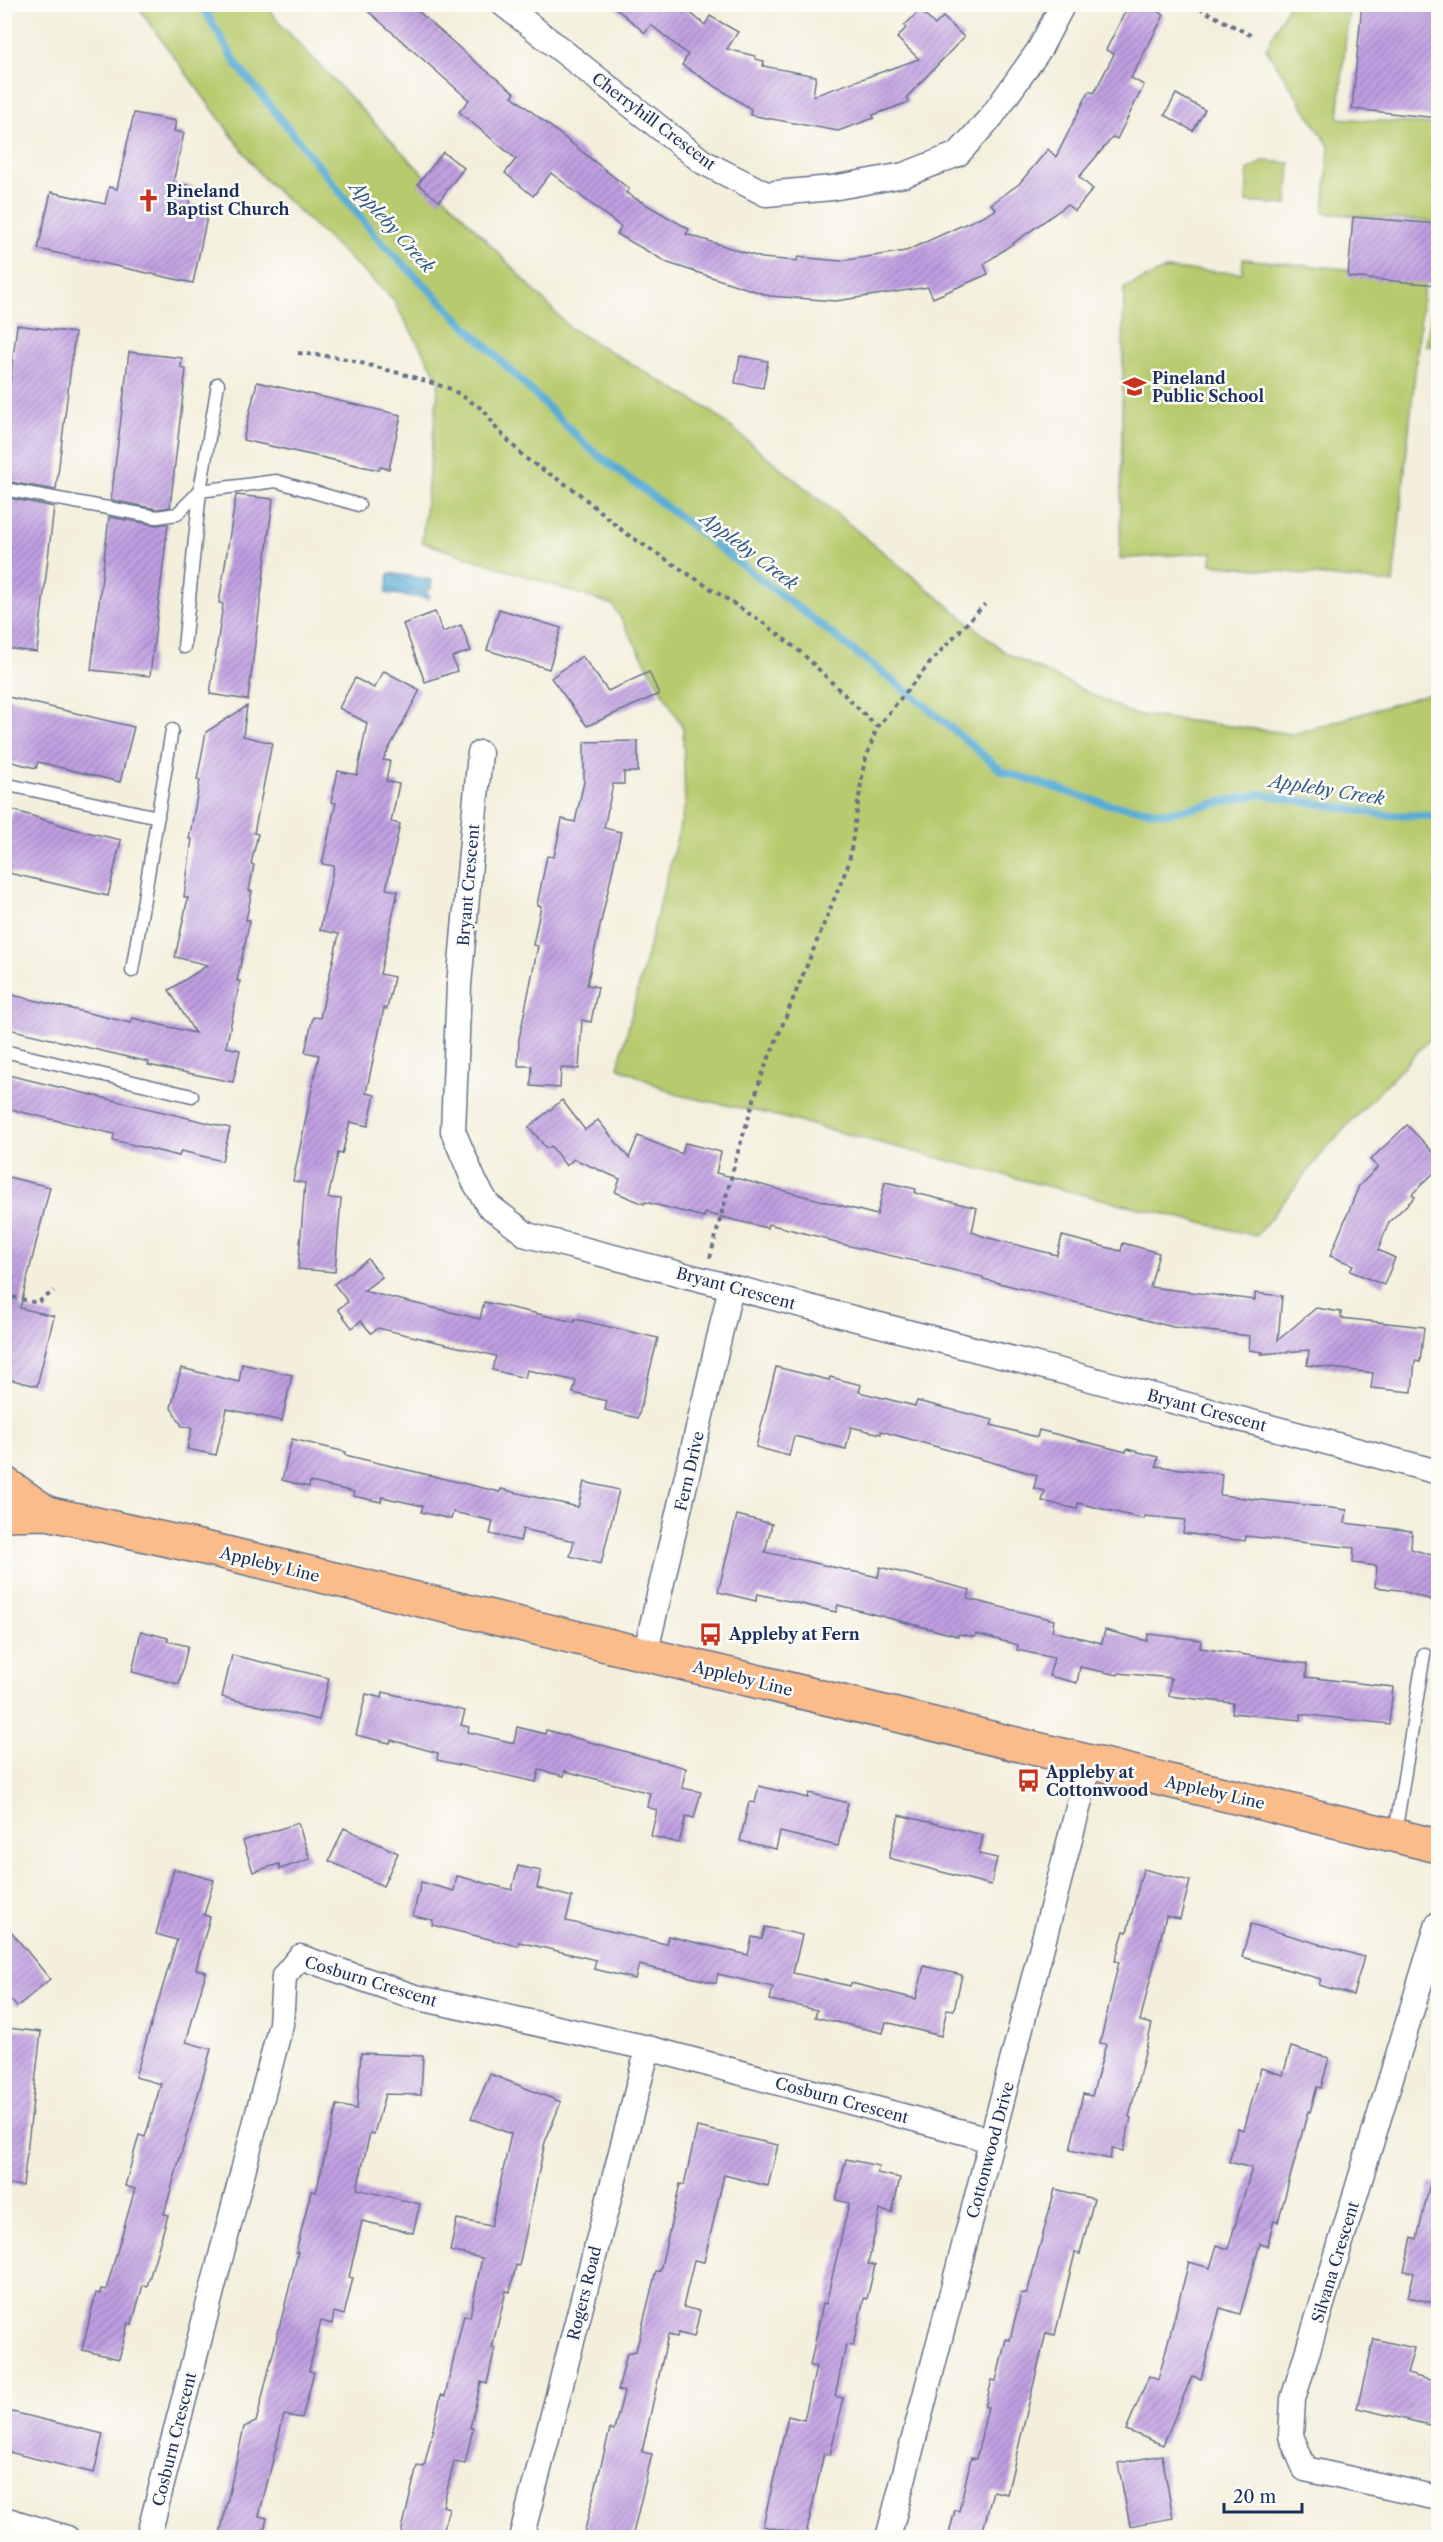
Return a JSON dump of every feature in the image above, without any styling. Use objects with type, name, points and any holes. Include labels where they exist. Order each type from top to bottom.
[{"type":"main road","name":"Appleby Line","points":[[4,1483],[47,1513]]},
{"type":"main road","name":"Appleby Line","points":[[4,1514],[47,1513],[245,1558],[1438,1846]]},
{"type":"street","name":"Cherryhill Crescent","points":[[503,4],[703,162],[766,194],[832,188],[904,175],[958,154],[992,116],[1040,50],[1063,4]]},
{"type":"street","name":"Bryant Crescent","points":[[480,753],[459,985],[453,1131],[474,1181],[488,1204],[527,1235],[1060,1371],[1438,1472]]},
{"type":"street","name":"Fern Drive","points":[[645,1654],[731,1287]]},
{"type":"street","name":"Cottonwood Drive","points":[[888,2538],[1090,1762]]},
{"type":"street","name":"Silvana Crescent","points":[[1438,1924],[1293,2399],[1291,2436],[1305,2469],[1438,2498]]},
{"type":"street","name":"Cosburn Crescent","points":[[148,2538],[281,2024],[284,1976],[300,1957],[415,1997],[648,2048],[992,2142]]},
{"type":"street","name":"Rogers Road","points":[[522,2538],[648,2048]]},
{"type":"street","points":[[4,2519],[68,2538]]},
{"type":"lane","points":[[184,647],[200,491],[218,384]]},
{"type":"lane","points":[[4,489],[157,517],[177,514],[200,491],[276,481],[359,505]]},
{"type":"lane","points":[[132,971],[172,730]]},
{"type":"lane","points":[[4,784],[158,817]]},
{"type":"lane","points":[[4,1051],[192,1096]]},
{"type":"lane","points":[[1395,1835],[1424,1654]]},
{"type":"path","points":[[1191,4],[1254,37]]},
{"type":"path","points":[[298,353],[342,358],[410,376],[451,389],[484,410],[496,428],[525,458],[576,491],[624,532],[765,624],[803,654],[877,727]]},
{"type":"path","points":[[705,1279],[736,1155],[761,1077],[849,863],[864,764],[877,727],[935,657],[985,604]]},
{"type":"path","points":[[4,1295],[37,1304],[54,1291]]},
{"type":"green space","points":[[138,5],[266,5],[281,25],[570,328],[710,410],[1006,653],[1133,714],[1294,734],[1438,691],[1438,1030],[1328,1146],[1256,1236],[1043,1185],[765,1113],[678,1095],[618,1067],[685,806],[683,728],[613,605],[422,542],[439,380],[392,298],[263,178]]},
{"type":"green space","points":[[1288,5],[1349,5],[1338,118],[1438,125],[1438,222],[1324,213],[1329,146],[1266,49]]},
{"type":"green space","points":[[1264,161],[1290,163],[1287,205],[1246,202],[1248,170]]},
{"type":"green space","points":[[1243,259],[1425,277],[1393,583],[1211,564],[1212,552],[1120,559],[1124,288],[1166,269],[1242,273]]},
{"type":"green space","points":[[1438,272],[1438,346],[1426,345]]},
{"type":"water","points":[[389,573],[432,580],[431,589],[428,588],[427,594],[430,595],[429,599],[386,593]]},
{"type":"building","points":[[360,4],[410,4],[473,60],[515,93],[512,96],[629,189],[626,193],[689,229],[686,234],[762,258],[797,261],[798,257],[840,261],[906,251],[996,210],[991,204],[1019,184],[1048,149],[1056,157],[1089,91],[1094,93],[1114,54],[1106,50],[1129,4],[1144,4],[1164,15],[1131,78],[1144,85],[1117,139],[1113,137],[1079,177],[1093,189],[1075,211],[1067,205],[984,264],[988,274],[933,298],[928,287],[836,301],[770,296],[668,263],[617,234],[621,227],[551,173],[533,196],[505,173],[516,159],[459,112],[469,100]]},
{"type":"building","points":[[611,4],[680,4],[705,25],[710,16],[738,32],[727,49],[755,56],[755,59],[764,61],[763,66],[816,76],[813,96],[919,59],[897,38],[906,28],[904,26],[920,10],[935,25],[943,17],[964,37],[907,97],[909,102],[838,131],[750,115],[751,109],[682,65],[688,55],[651,25],[645,33]]},
{"type":"building","points":[[1362,4],[1438,4],[1438,118],[1352,109]]},
{"type":"building","points":[[1176,94],[1205,110],[1193,131],[1165,115]]},
{"type":"building","name":"Pineland Baptist Church","points":[[134,113],[176,121],[174,131],[184,133],[173,183],[193,186],[189,204],[209,208],[193,283],[38,249],[51,192],[105,204],[109,187],[117,189]]},
{"type":"building","points":[[443,152],[464,168],[439,201],[418,184]]},
{"type":"building","points":[[1353,217],[1438,224],[1438,285],[1348,277]]},
{"type":"building","points":[[17,325],[75,333],[56,490],[4,481],[4,432]]},
{"type":"building","points":[[129,352],[182,358],[181,368],[186,369],[170,507],[157,509],[111,500]]},
{"type":"building","points":[[740,356],[768,361],[763,388],[735,383]]},
{"type":"building","points":[[257,382],[401,415],[389,469],[380,467],[379,470],[243,440]]},
{"type":"building","points":[[236,495],[273,499],[248,700],[210,694],[223,604],[219,603]]},
{"type":"building","points":[[4,497],[54,507],[37,652],[4,648]]},
{"type":"building","points":[[109,517],[156,525],[168,524],[150,676],[91,670]]},
{"type":"building","points":[[499,609],[561,628],[549,669],[487,650]]},
{"type":"building","points":[[435,612],[443,632],[461,625],[471,651],[452,657],[457,671],[425,682],[403,624]]},
{"type":"building","points":[[582,656],[608,691],[649,672],[659,694],[587,726],[551,678]]},
{"type":"building","points":[[384,671],[420,690],[383,760],[390,761],[386,781],[399,784],[391,822],[400,824],[386,889],[398,891],[380,974],[394,977],[387,1009],[384,1008],[366,1093],[375,1095],[368,1126],[350,1122],[342,1154],[338,1153],[328,1198],[341,1199],[335,1272],[298,1269],[305,1183],[293,1181],[319,1055],[305,1052],[313,1017],[320,1018],[339,934],[320,930],[334,866],[322,864],[336,803],[331,802],[338,771],[357,775],[367,723],[339,708],[355,678],[374,688]]},
{"type":"building","points":[[4,696],[134,727],[120,782],[38,762],[36,768],[8,761],[11,751],[4,749]]},
{"type":"building","points":[[247,706],[243,736],[272,743],[254,833],[258,834],[251,864],[254,865],[249,891],[252,891],[246,920],[250,920],[226,1047],[240,1050],[233,1082],[148,1065],[149,1062],[4,1028],[4,993],[131,1023],[132,1018],[195,1033],[169,990],[208,965],[175,957],[188,898],[184,897],[192,839],[189,839],[200,780],[197,780],[206,732]]},
{"type":"building","points":[[638,741],[638,772],[624,772],[624,784],[613,784],[604,828],[621,832],[587,985],[598,987],[591,1022],[582,1020],[579,1069],[561,1068],[560,1088],[531,1086],[532,1066],[518,1066],[519,1039],[538,946],[533,945],[541,906],[537,905],[547,856],[554,857],[562,819],[575,822],[584,782],[584,742]]},
{"type":"building","points":[[13,810],[74,829],[121,840],[108,896],[4,872],[4,819],[10,820]]},
{"type":"building","points":[[4,1074],[230,1128],[222,1161],[181,1151],[179,1156],[113,1140],[114,1134],[4,1108]]},
{"type":"building","points":[[562,1100],[585,1130],[598,1120],[629,1158],[638,1136],[682,1154],[685,1143],[721,1152],[716,1173],[877,1215],[885,1182],[916,1189],[915,1193],[977,1208],[972,1232],[985,1237],[1057,1255],[1062,1236],[1121,1251],[1123,1243],[1159,1253],[1150,1287],[1255,1300],[1255,1293],[1282,1296],[1278,1340],[1316,1308],[1341,1312],[1341,1318],[1424,1327],[1420,1362],[1415,1361],[1412,1392],[1371,1388],[1373,1373],[1307,1365],[1309,1350],[1261,1354],[1263,1352],[1249,1350],[1250,1336],[1173,1327],[768,1224],[767,1228],[705,1213],[704,1217],[645,1202],[644,1204],[615,1192],[620,1179],[574,1159],[566,1166],[551,1146],[547,1149],[529,1127]]},
{"type":"building","points":[[1407,1125],[1438,1157],[1438,1169],[1412,1194],[1415,1197],[1389,1222],[1378,1250],[1395,1258],[1384,1285],[1350,1271],[1353,1265],[1330,1256],[1359,1186],[1378,1167],[1370,1160]]},
{"type":"building","points":[[4,1176],[50,1187],[20,1308],[54,1316],[37,1386],[4,1378]]},
{"type":"building","points":[[368,1259],[382,1277],[363,1291],[480,1319],[484,1302],[658,1338],[638,1418],[605,1410],[607,1401],[573,1393],[576,1381],[527,1370],[525,1378],[492,1370],[496,1356],[378,1328],[371,1333],[361,1321],[352,1328],[338,1309],[348,1302],[334,1284]]},
{"type":"building","points":[[242,1364],[292,1375],[282,1421],[227,1409],[216,1455],[187,1449],[192,1428],[182,1426],[171,1408],[181,1368],[239,1382]]},
{"type":"building","points":[[776,1367],[861,1385],[859,1392],[915,1406],[917,1401],[993,1420],[991,1425],[1037,1437],[1039,1430],[1126,1452],[1127,1449],[1158,1457],[1156,1466],[1222,1474],[1220,1495],[1347,1510],[1345,1523],[1412,1531],[1411,1549],[1438,1557],[1438,1602],[1399,1590],[1375,1587],[1377,1566],[1353,1563],[1354,1548],[1246,1536],[1245,1541],[1183,1533],[1185,1520],[1145,1516],[1144,1519],[1078,1503],[1077,1509],[1042,1501],[1045,1491],[1034,1488],[1037,1475],[881,1431],[881,1434],[851,1427],[846,1449],[794,1436],[789,1456],[756,1447]]},
{"type":"building","points":[[292,1439],[346,1452],[345,1455],[500,1492],[501,1489],[578,1507],[584,1482],[619,1490],[601,1564],[570,1556],[574,1541],[523,1529],[520,1541],[490,1534],[493,1521],[453,1512],[451,1519],[421,1512],[423,1506],[382,1497],[381,1502],[353,1496],[354,1492],[310,1482],[309,1487],[282,1480]]},
{"type":"building","points":[[737,1515],[772,1524],[765,1552],[878,1577],[880,1567],[970,1590],[968,1599],[1054,1620],[1052,1631],[1102,1643],[1105,1630],[1147,1641],[1148,1634],[1201,1640],[1200,1648],[1307,1664],[1306,1677],[1393,1687],[1389,1724],[1301,1714],[1301,1720],[1232,1713],[1233,1703],[1169,1696],[1171,1678],[1119,1673],[1118,1675],[1080,1667],[1077,1683],[1049,1676],[1054,1658],[1017,1650],[1018,1645],[976,1634],[975,1637],[959,1634],[958,1636],[838,1605],[836,1612],[758,1594],[756,1601],[718,1592]]},
{"type":"building","points":[[141,1631],[188,1646],[179,1684],[132,1672]]},
{"type":"building","points":[[232,1655],[329,1678],[319,1720],[222,1697]]},
{"type":"building","points":[[383,1692],[465,1711],[461,1725],[469,1727],[468,1732],[514,1743],[517,1727],[545,1734],[546,1730],[686,1768],[682,1788],[701,1792],[694,1818],[686,1816],[679,1843],[651,1836],[657,1810],[647,1807],[650,1793],[565,1771],[564,1776],[539,1770],[536,1782],[437,1760],[438,1753],[391,1740],[390,1743],[356,1735],[366,1694],[382,1698]]},
{"type":"building","points":[[759,1786],[808,1798],[809,1793],[848,1803],[838,1846],[780,1832],[776,1849],[740,1841],[749,1802],[755,1803]]},
{"type":"building","points":[[899,1815],[983,1835],[979,1854],[997,1858],[991,1885],[889,1858]]},
{"type":"building","points":[[298,1823],[310,1859],[280,1869],[279,1864],[253,1872],[243,1841]]},
{"type":"building","points":[[344,1828],[398,1853],[383,1886],[329,1861]]},
{"type":"building","points":[[518,1866],[541,1871],[537,1888],[572,1897],[566,1921],[666,1944],[668,1936],[748,1955],[752,1937],[762,1939],[765,1927],[802,1935],[793,1973],[850,1986],[851,1983],[916,1999],[924,1966],[962,1975],[954,2010],[947,2009],[941,2036],[886,2022],[883,2033],[815,2017],[817,2010],[770,2000],[773,1987],[718,1974],[716,1983],[639,1965],[635,1979],[594,1969],[596,1960],[519,1942],[518,1946],[432,1925],[433,1920],[413,1916],[421,1882],[454,1891],[457,1876],[512,1890]]},
{"type":"building","points":[[174,1869],[214,1880],[204,1915],[210,1917],[196,1969],[206,1972],[186,2042],[211,2049],[164,2214],[168,2215],[147,2286],[143,2285],[132,2324],[128,2323],[119,2359],[82,2350],[96,2293],[100,2294],[101,2289],[106,2290],[135,2189],[125,2186],[139,2135],[145,2137],[161,2084],[135,2077],[177,1940],[156,1934]]},
{"type":"building","points":[[1143,1869],[1190,1881],[1180,1919],[1166,1916],[1140,2021],[1152,2024],[1129,2117],[1131,2118],[1123,2151],[1112,2148],[1110,2159],[1070,2150],[1083,2094],[1092,2096],[1106,2044],[1100,2043],[1119,1962],[1115,1961],[1124,1931],[1127,1932]]},
{"type":"building","points":[[4,1923],[50,1979],[17,2007],[4,1992]]},
{"type":"building","points":[[1251,1924],[1364,1957],[1353,1995],[1319,1985],[1321,1979],[1242,1957]]},
{"type":"building","points":[[7,2028],[41,2032],[23,2186],[4,2184],[4,2052]]},
{"type":"building","points":[[1291,2047],[1329,2058],[1321,2088],[1317,2087],[1310,2112],[1308,2111],[1278,2222],[1274,2221],[1267,2246],[1260,2244],[1240,2314],[1220,2308],[1201,2379],[1192,2376],[1163,2445],[1126,2430],[1149,2376],[1158,2380],[1189,2262],[1210,2268],[1217,2245],[1228,2249],[1252,2168],[1229,2162],[1238,2128],[1244,2130],[1261,2068],[1283,2075]]},
{"type":"building","points":[[361,2053],[423,2056],[421,2095],[385,2094],[374,2134],[370,2133],[357,2189],[420,2204],[413,2233],[362,2221],[349,2277],[353,2278],[344,2315],[334,2312],[332,2324],[321,2321],[309,2371],[314,2372],[302,2418],[284,2415],[259,2516],[267,2518],[262,2538],[219,2538],[244,2427],[256,2422],[311,2191],[316,2192],[337,2105],[357,2109]]},
{"type":"building","points":[[490,2074],[561,2102],[545,2142],[519,2266],[516,2265],[510,2292],[506,2291],[492,2348],[495,2348],[487,2384],[481,2382],[470,2428],[473,2428],[465,2464],[454,2462],[443,2506],[449,2508],[442,2538],[400,2538],[417,2466],[424,2467],[441,2395],[445,2396],[464,2315],[470,2317],[482,2258],[450,2251],[457,2219],[491,2226],[511,2134],[471,2118]]},
{"type":"building","points":[[697,2127],[778,2145],[768,2186],[724,2175],[704,2262],[694,2260],[683,2307],[700,2311],[694,2337],[678,2333],[677,2337],[668,2335],[642,2452],[652,2454],[632,2538],[583,2538],[610,2429],[614,2430],[624,2392],[618,2390],[627,2353],[636,2351],[656,2271],[660,2271],[680,2184],[684,2185]]},
{"type":"building","points":[[846,2159],[879,2166],[877,2173],[900,2178],[892,2213],[880,2210],[868,2264],[875,2265],[867,2299],[864,2298],[853,2346],[846,2345],[835,2396],[843,2398],[830,2455],[824,2453],[806,2535],[763,2526],[788,2416],[804,2420],[816,2367],[810,2366],[823,2303],[826,2304],[849,2203],[836,2200]]},
{"type":"building","points":[[1430,2183],[1438,2184],[1438,2304],[1408,2297],[1414,2273],[1404,2271],[1412,2237],[1417,2239]]},
{"type":"building","points":[[1055,2189],[1094,2199],[1080,2254],[1075,2253],[1055,2335],[1046,2333],[1007,2494],[993,2491],[981,2538],[948,2538],[955,2510],[959,2511],[971,2458],[976,2459],[992,2380],[996,2381],[1006,2339],[1010,2340],[1021,2293],[1027,2294]]},
{"type":"building","points":[[1374,2339],[1414,2348],[1407,2374],[1438,2382],[1438,2427],[1357,2408]]},
{"type":"building","points":[[4,2410],[103,2434],[94,2473],[4,2451]]},
{"type":"building","points":[[1162,2455],[1173,2518],[1130,2526],[1118,2463]]},
{"type":"waterway","name":"Appleby Creek","points":[[201,4],[237,65],[378,239],[588,447],[917,699],[1002,771],[1106,804],[1167,813],[1261,794],[1385,815],[1438,816]]},
{"type":"place","name":"Pineland Baptist Church","points":[[148,200]]},
{"type":"place","name":"Pineland Public School","points":[[1134,387]]},
{"type":"place","name":"Appleby at Fern","points":[[711,1634]]},
{"type":"place","name":"Appleby at Cottonwood","points":[[1028,1781]]}]
